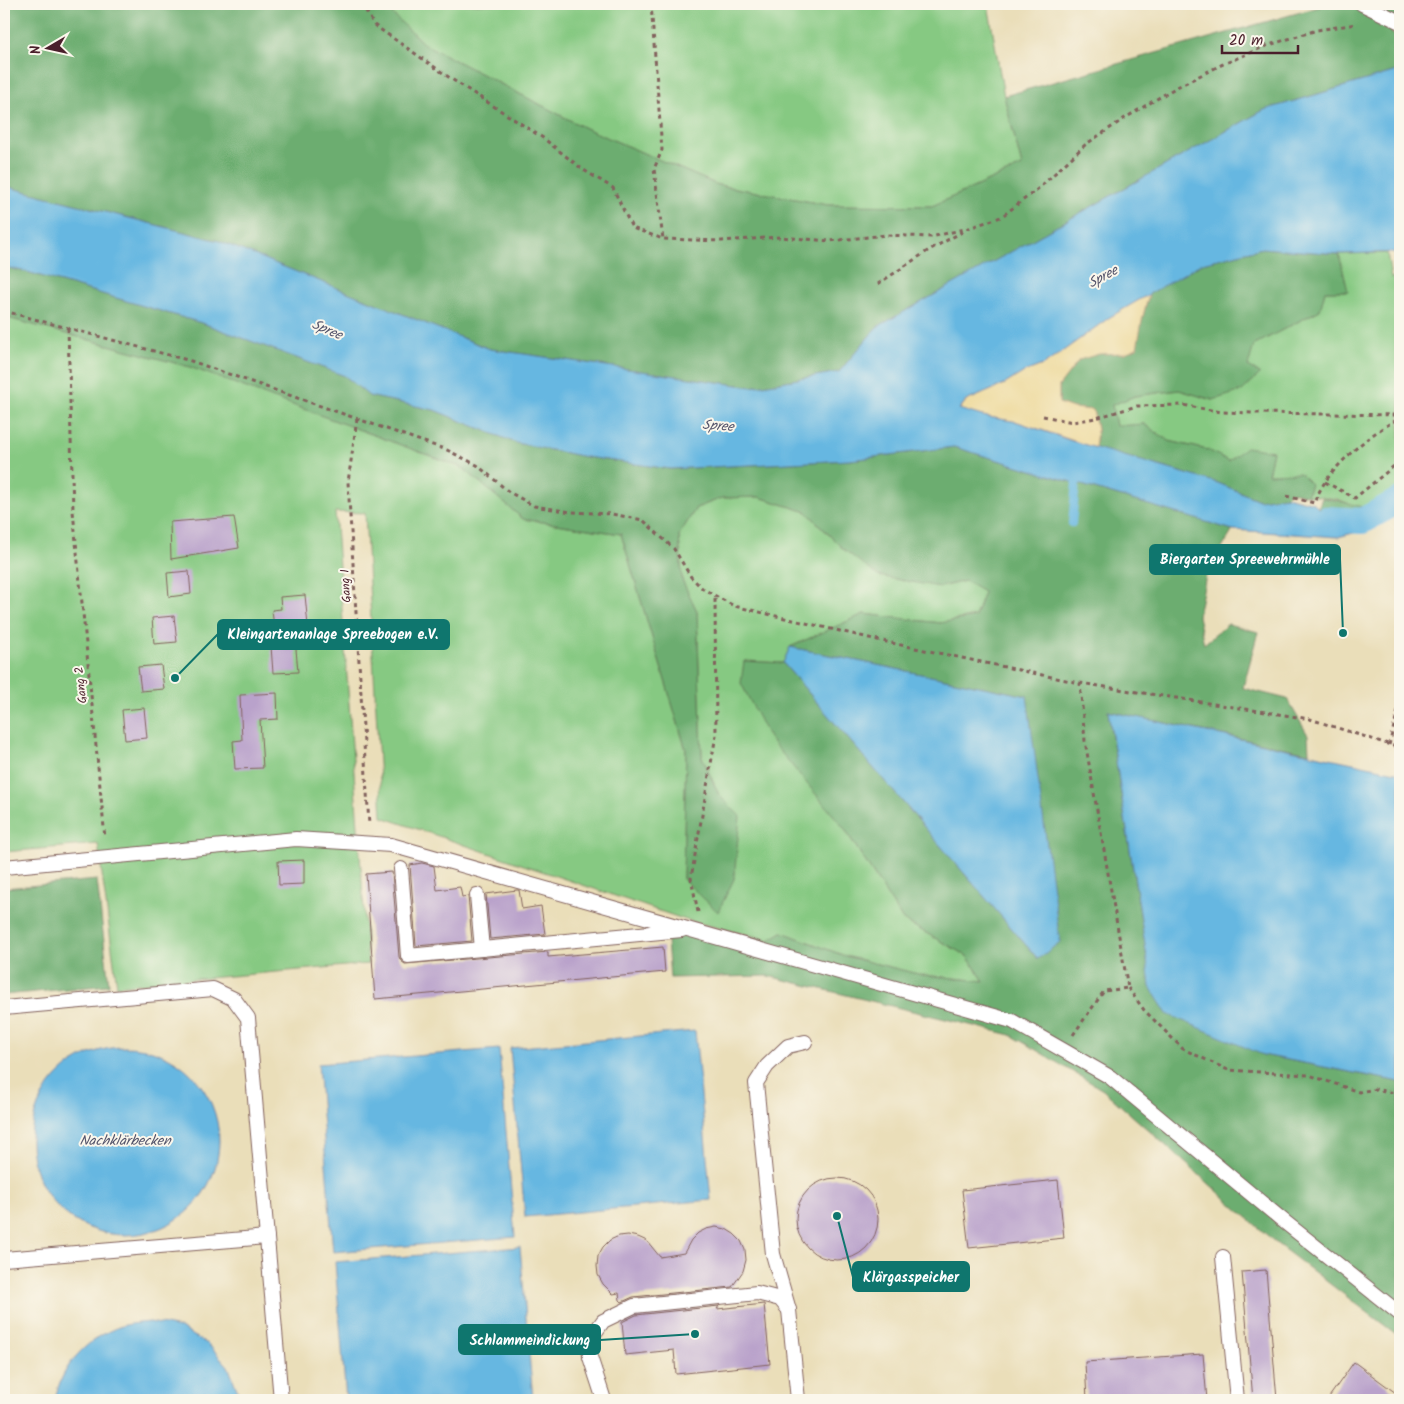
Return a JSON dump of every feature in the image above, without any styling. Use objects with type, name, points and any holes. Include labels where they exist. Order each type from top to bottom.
[{"type":"lane","points":[[1362,4],[1400,22]]},
{"type":"lane","points":[[4,867],[296,839],[391,844],[1012,1021],[1110,1077],[1286,1223],[1400,1314]]},
{"type":"lane","points":[[401,869],[408,956],[696,931]]},
{"type":"lane","points":[[477,895],[482,949]]},
{"type":"lane","points":[[4,1008],[213,988],[234,999],[248,1018],[281,1400]]},
{"type":"lane","points":[[798,1400],[789,1310],[773,1254],[756,1083],[767,1066],[788,1046],[805,1042]]},
{"type":"lane","points":[[4,1259],[267,1237]]},
{"type":"lane","points":[[1223,1257],[1237,1400]]},
{"type":"lane","points":[[604,1400],[590,1357],[589,1341],[602,1321],[634,1306],[758,1293],[780,1299],[789,1310]]},
{"type":"path","points":[[362,4],[374,25],[453,80],[543,138],[582,169],[613,188],[632,228],[663,240],[722,241],[780,237],[830,241],[886,235],[931,237],[969,228],[1001,217],[1039,188],[1085,145],[1175,88],[1221,65],[1266,46],[1317,30],[1359,24]]},
{"type":"path","points":[[651,4],[662,150],[654,170],[663,240]]},
{"type":"path","points":[[878,284],[929,250],[969,228]]},
{"type":"path","points":[[4,311],[190,361],[447,450],[477,465],[509,492],[534,506],[572,512],[612,514],[643,520],[674,549],[691,577],[703,589],[734,606],[882,641],[1080,683],[1310,719],[1400,748]]},
{"type":"path","name":"Gang 2","points":[[68,328],[73,511],[107,857]]},
{"type":"path","points":[[1043,416],[1073,422],[1096,418],[1137,406],[1183,405],[1221,412],[1400,415]]},
{"type":"path","name":"Gang 1","points":[[357,419],[348,482],[370,843]]},
{"type":"path","points":[[1286,496],[1314,503],[1325,482],[1363,442],[1390,423],[1400,419]]},
{"type":"path","points":[[1325,482],[1355,498],[1400,461]]},
{"type":"path","points":[[696,931],[691,878],[716,734],[715,595]]},
{"type":"path","points":[[1080,683],[1085,741],[1128,988],[1144,1010],[1183,1049],[1228,1070],[1309,1075],[1359,1092],[1375,1088],[1400,1094]]},
{"type":"path","points":[[1389,745],[1400,703]]},
{"type":"path","points":[[1062,1050],[1104,991],[1128,988]]},
{"type":"green space","points":[[4,4],[382,4],[424,44],[585,128],[718,185],[828,205],[932,206],[1022,166],[1004,96],[1329,4],[1400,4],[1400,25],[1391,33],[1400,38],[1400,70],[1264,110],[877,327],[839,372],[751,387],[490,349],[219,241],[4,186]]},
{"type":"green space","points":[[382,4],[988,4],[1004,96],[1022,166],[932,206],[828,205],[718,185],[585,128],[424,44]]},
{"type":"green space","points":[[1262,248],[1339,254],[1348,291],[1325,291],[1320,310],[1254,345],[1248,366],[1260,374],[1242,391],[1213,400],[1179,390],[1135,396],[1112,405],[1116,426],[1144,424],[1169,441],[1208,450],[1229,461],[1246,447],[1273,451],[1268,474],[1300,473],[1311,484],[1307,495],[1290,492],[1286,496],[1259,500],[1218,483],[1095,448],[1097,430],[1093,410],[1073,408],[1059,403],[1059,386],[1079,360],[1099,353],[1125,353],[1143,316],[1149,294],[1202,263]]},
{"type":"green space","points":[[1387,253],[1391,278],[1400,276],[1400,489],[1369,508],[1358,507],[1337,499],[1307,495],[1311,484],[1268,475],[1273,451],[1229,462],[1208,450],[1169,441],[1144,424],[1115,427],[1112,404],[1135,396],[1179,390],[1213,400],[1247,366],[1254,345],[1320,310],[1325,291],[1347,291],[1339,254]]},
{"type":"green space","points":[[4,267],[205,324],[345,376],[369,396],[434,410],[516,443],[586,457],[670,469],[850,460],[954,447],[1233,530],[1206,575],[1198,616],[1204,644],[1228,624],[1258,632],[1243,688],[1287,699],[1308,735],[1309,753],[1108,711],[1150,986],[1263,1055],[1400,1082],[1400,1337],[1276,1243],[1103,1090],[1011,1035],[768,976],[670,978],[667,941],[650,926],[769,940],[782,932],[845,956],[922,975],[984,981],[967,956],[903,920],[844,828],[769,738],[741,683],[744,661],[783,663],[1038,959],[1027,696],[790,647],[864,614],[940,623],[975,617],[984,592],[965,581],[940,587],[878,576],[842,548],[807,512],[759,497],[722,498],[696,508],[679,535],[682,580],[697,611],[702,757],[719,795],[740,816],[734,879],[718,912],[683,879],[686,750],[621,534],[523,519],[463,468],[190,367],[4,317]]},
{"type":"green space","points":[[4,317],[190,367],[463,468],[523,519],[621,534],[686,750],[683,879],[740,816],[719,795],[702,757],[697,611],[682,580],[679,535],[696,508],[722,498],[759,497],[807,512],[842,548],[940,587],[965,581],[985,592],[975,616],[940,623],[864,614],[790,647],[783,663],[745,661],[844,828],[903,920],[967,956],[984,981],[922,975],[845,956],[782,932],[769,940],[686,920],[382,817],[365,513],[335,512],[368,964],[117,986],[98,844],[4,852]]},
{"type":"green space","points":[[1322,498],[1369,508],[1361,515],[1337,513],[1318,508]]},
{"type":"green space","points":[[97,880],[109,985],[4,995],[4,888]]},
{"type":"sand","points":[[1149,294],[1137,348],[1125,353],[1099,354],[1079,360],[1059,386],[1059,403],[1073,408],[1093,410],[1097,430],[1095,448],[1018,422],[959,410],[966,401],[1005,384],[1024,372],[1045,364],[1110,317]]},
{"type":"water","name":"Spree","points":[[1400,70],[1400,252],[1339,254],[1262,248],[1202,263],[1110,317],[1045,364],[1024,372],[1005,384],[966,401],[959,409],[982,416],[1018,422],[1072,441],[1218,483],[1259,500],[1286,496],[1314,503],[1318,508],[1337,513],[1361,515],[1361,531],[1338,537],[1233,530],[954,447],[850,460],[670,469],[586,457],[516,443],[434,410],[369,396],[345,376],[205,324],[4,267],[4,186],[219,241],[490,349],[751,387],[839,372],[877,327],[1264,110]]},
{"type":"water","points":[[790,647],[1027,696],[1060,942],[1038,959],[783,663]]},
{"type":"water","points":[[1108,711],[1400,773],[1400,1082],[1263,1055],[1167,1014],[1150,987]]},
{"type":"water","points":[[695,1031],[711,1200],[525,1217],[510,1048]]},
{"type":"water","name":"Nachklärbecken","points":[[134,1047],[161,1054],[192,1074],[212,1105],[218,1123],[218,1159],[212,1177],[192,1208],[161,1228],[143,1234],[116,1235],[107,1234],[81,1224],[65,1214],[52,1201],[38,1177],[32,1159],[31,1132],[32,1123],[42,1097],[52,1081],[65,1068],[89,1054],[107,1048]]},
{"type":"water","points":[[499,1049],[515,1237],[333,1252],[318,1064]]},
{"type":"water","points":[[520,1247],[533,1400],[346,1400],[335,1262]]},
{"type":"water","points":[[150,1322],[180,1328],[208,1344],[228,1366],[241,1400],[55,1400],[58,1388],[69,1365],[86,1346],[107,1332],[119,1327]]},
{"type":"building","points":[[234,517],[239,548],[171,559],[170,522]]},
{"type":"building","points":[[189,571],[191,594],[169,597],[167,573]]},
{"type":"building","points":[[305,595],[308,626],[294,627],[298,672],[273,673],[271,646],[276,646],[272,610],[281,609],[280,597]]},
{"type":"building","points":[[174,616],[177,642],[154,644],[152,618]]},
{"type":"building","points":[[161,665],[164,689],[141,691],[138,667]]},
{"type":"building","points":[[277,693],[278,719],[260,720],[263,768],[235,769],[233,741],[242,740],[240,695]]},
{"type":"building","points":[[144,708],[147,738],[125,740],[122,710]]},
{"type":"building","points":[[304,860],[304,884],[279,885],[278,861]]},
{"type":"building","points":[[422,863],[434,866],[437,890],[460,887],[462,897],[468,896],[472,941],[416,946],[410,865]]},
{"type":"building","points":[[392,872],[399,957],[405,964],[548,952],[548,957],[663,947],[665,972],[375,999],[366,874]]},
{"type":"building","points":[[519,890],[522,909],[541,906],[545,934],[490,939],[486,894]]},
{"type":"building","points":[[837,1178],[853,1181],[866,1190],[875,1203],[878,1219],[875,1235],[866,1248],[853,1257],[837,1260],[821,1257],[808,1248],[799,1235],[796,1219],[799,1203],[808,1190],[821,1181]]},
{"type":"building","points":[[1058,1180],[1064,1238],[969,1248],[962,1190]]},
{"type":"building","points":[[716,1227],[726,1229],[734,1234],[741,1241],[745,1250],[746,1260],[743,1271],[732,1287],[633,1297],[622,1302],[619,1293],[613,1294],[603,1284],[598,1275],[598,1256],[610,1240],[619,1236],[628,1235],[647,1241],[660,1257],[684,1253],[691,1240],[698,1233]]},
{"type":"building","points":[[1266,1270],[1277,1400],[1253,1400],[1242,1272]]},
{"type":"building","points":[[764,1304],[770,1364],[676,1374],[674,1350],[625,1355],[622,1322],[636,1315],[719,1306],[717,1309]]},
{"type":"building","points":[[1203,1354],[1207,1400],[1087,1400],[1085,1362]]},
{"type":"building","points":[[1354,1362],[1400,1396],[1400,1400],[1327,1400]]},
{"type":"waterway","points":[[1072,523],[1077,473]]},
{"type":"waterway","points":[[1326,519],[1362,521],[1400,500]]},
{"type":"place","name":"Biergarten Spreewehrmühle","points":[[1343,633]]},
{"type":"place","name":"Kleingartenanlage Spreebogen e.V.","points":[[175,678]]},
{"type":"place","name":"Klärgasspeicher","points":[[837,1216]]},
{"type":"place","name":"Schlammeindickung","points":[[695,1334]]}]
